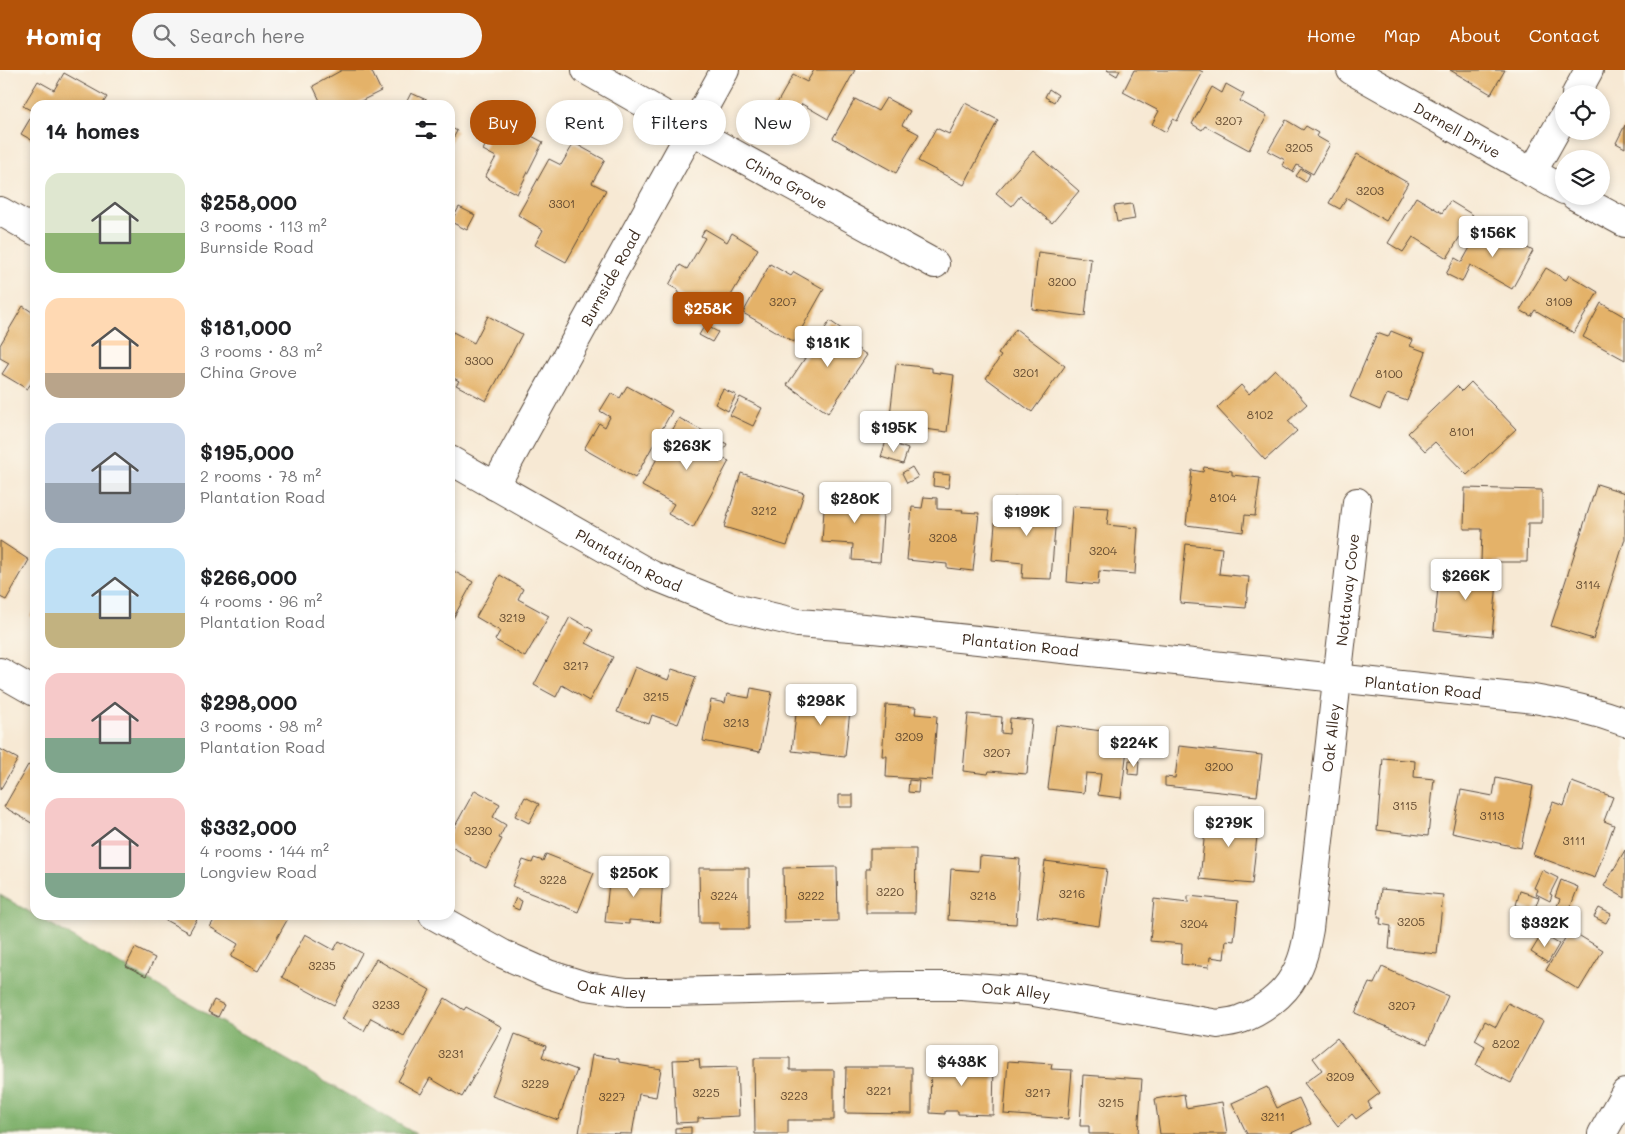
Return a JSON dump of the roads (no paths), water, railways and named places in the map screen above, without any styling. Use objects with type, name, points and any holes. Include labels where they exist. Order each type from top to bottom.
[{"type":"street","name":"China Grove","points":[[586,70],[638,100]]},
{"type":"street","name":"Burnside Road","points":[[708,100],[725,70]]},
{"type":"street","name":"Darnell Drive","points":[[1351,70],[1555,185]]},
{"type":"street","points":[[1581,85],[1589,70]]},
{"type":"street","points":[[1532,173],[1555,132]]},
{"type":"street","name":"Burnside Road","points":[[495,486],[683,145]]},
{"type":"street","name":"China Grove","points":[[718,145],[935,264]]},
{"type":"street","points":[[1592,205],[1625,223]]},
{"type":"street","points":[[0,211],[30,228]]},
{"type":"street","name":"Plantation Road","points":[[455,463],[652,575],[734,608],[798,623],[884,630],[1534,699],[1565,704],[1625,722]]},
{"type":"street","name":"Nottaway Cove","points":[[1338,679],[1357,502]]},
{"type":"street","points":[[0,672],[30,689]]},
{"type":"street","name":"Oak Alley","points":[[443,920],[503,954],[548,974],[586,986],[627,992],[962,986],[1028,991],[1218,1024],[1241,1019],[1261,1009],[1280,994],[1294,977],[1303,956],[1309,929],[1338,679]]},
{"type":"street","points":[[1602,1134],[1625,1093]]}]
